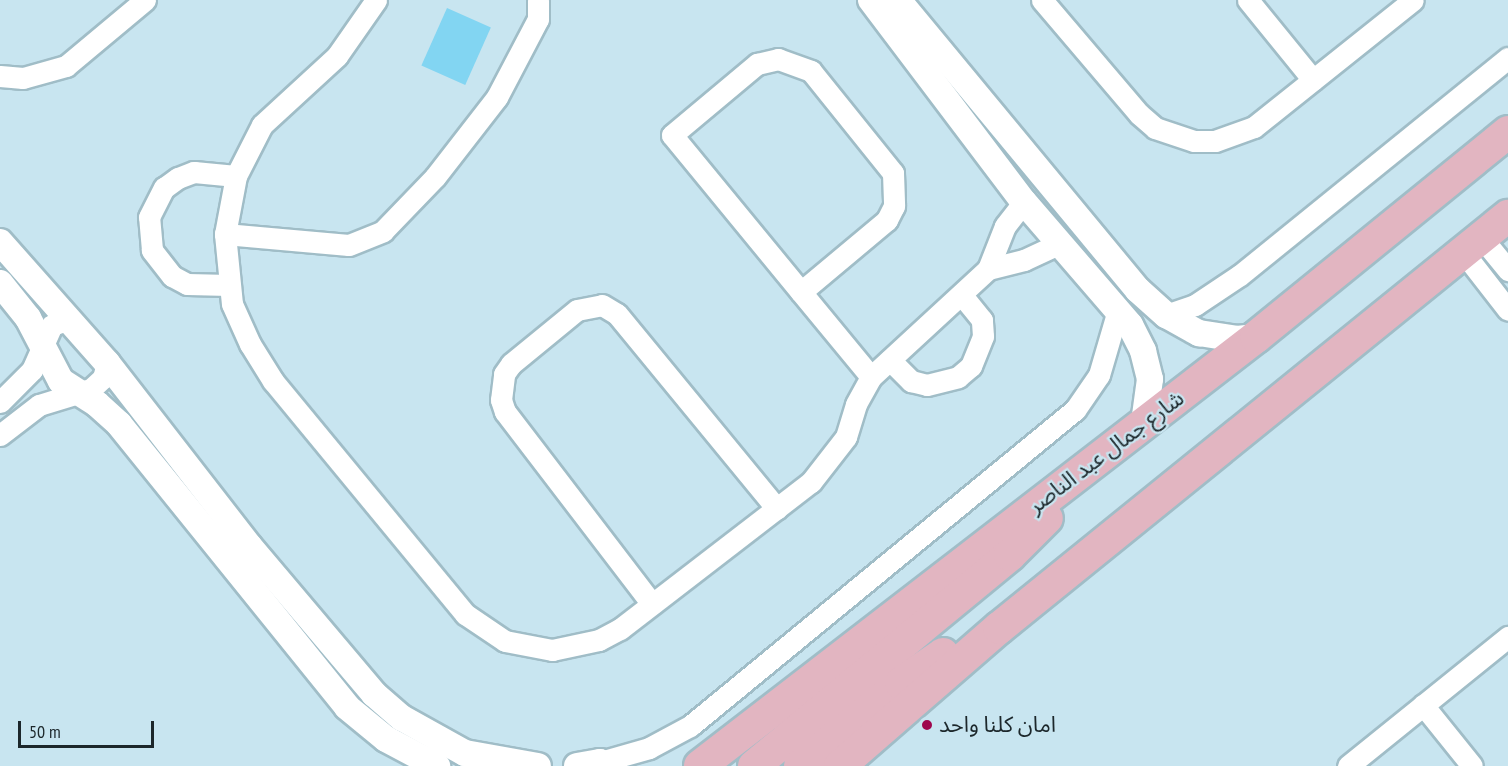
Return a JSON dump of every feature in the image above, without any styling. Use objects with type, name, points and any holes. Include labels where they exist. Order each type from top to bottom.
[{"type":"main road","name":"شارع جمال عبد الناصر","points":[[700,766],[1256,337],[1508,132]]},
{"type":"main road","points":[[840,766],[999,628],[1508,216]]},
{"type":"main road","points":[[754,766],[1010,555],[1055,509],[1078,473]]},
{"type":"main road","points":[[800,766],[921,668],[999,628]]},
{"type":"street","points":[[0,76],[23,78],[66,66],[144,0]]},
{"type":"street","points":[[375,0],[337,56],[262,126],[236,176],[225,234],[232,304],[250,344],[273,381],[465,614],[483,630],[528,648],[576,648],[620,629],[811,482],[832,459],[846,437],[856,404],[871,377],[988,269],[1005,226],[1024,202],[1047,185]]},
{"type":"street","points":[[225,234],[349,245],[383,231],[435,177],[497,97],[538,19],[538,0]]},
{"type":"street","points":[[871,0],[1024,202],[1058,244],[1118,310],[1138,337],[1148,365],[1150,394],[1144,423]]},
{"type":"street","points":[[898,0],[1047,185],[1138,290],[1166,315],[1199,333],[1237,339],[1256,337]]},
{"type":"street","points":[[1042,0],[1139,114],[1174,137],[1205,141],[1236,136],[1254,127],[1413,0]]},
{"type":"street","points":[[1248,0],[1313,80]]},
{"type":"street","points":[[1166,315],[1195,305],[1240,275],[1508,58]]},
{"type":"street","points":[[801,292],[887,220],[896,189],[885,159],[823,83],[811,71],[778,59],[756,64],[672,135],[801,292],[871,377]]},
{"type":"street","points":[[229,285],[187,284],[172,276],[152,250],[149,218],[154,201],[178,178],[194,172],[236,176]]},
{"type":"street","points":[[0,242],[107,363],[249,546],[374,694],[402,718],[465,753],[538,766]]},
{"type":"street","points":[[988,269],[1024,260],[1058,244]]},
{"type":"street","points":[[1472,245],[1508,270]]},
{"type":"street","points":[[1472,245],[1508,310]]},
{"type":"street","points":[[0,283],[42,343],[54,371],[76,392],[97,404],[119,424],[347,707],[386,739],[437,766]]},
{"type":"street","points":[[1118,310],[1134,306],[1138,290]]},
{"type":"street","points":[[890,360],[911,381],[927,385],[951,380],[971,366],[981,344],[982,320],[961,294]]},
{"type":"street","points":[[652,604],[505,412],[501,400],[504,374],[511,364],[577,310],[602,305],[617,314],[777,508]]},
{"type":"street","points":[[594,765],[649,748],[690,726],[1074,410],[1099,375],[1118,310]]},
{"type":"street","points":[[0,402],[32,370],[42,343],[52,326],[69,319]]},
{"type":"street","points":[[0,435],[39,405],[98,384],[107,363]]},
{"type":"street","points":[[1348,766],[1508,637]]},
{"type":"street","points":[[1423,705],[1472,766]]},
{"type":"building","points":[[447,8],[491,28],[465,85],[421,66]]},
{"type":"place","name":"امان كلنا واحد","points":[[927,725]]}]
